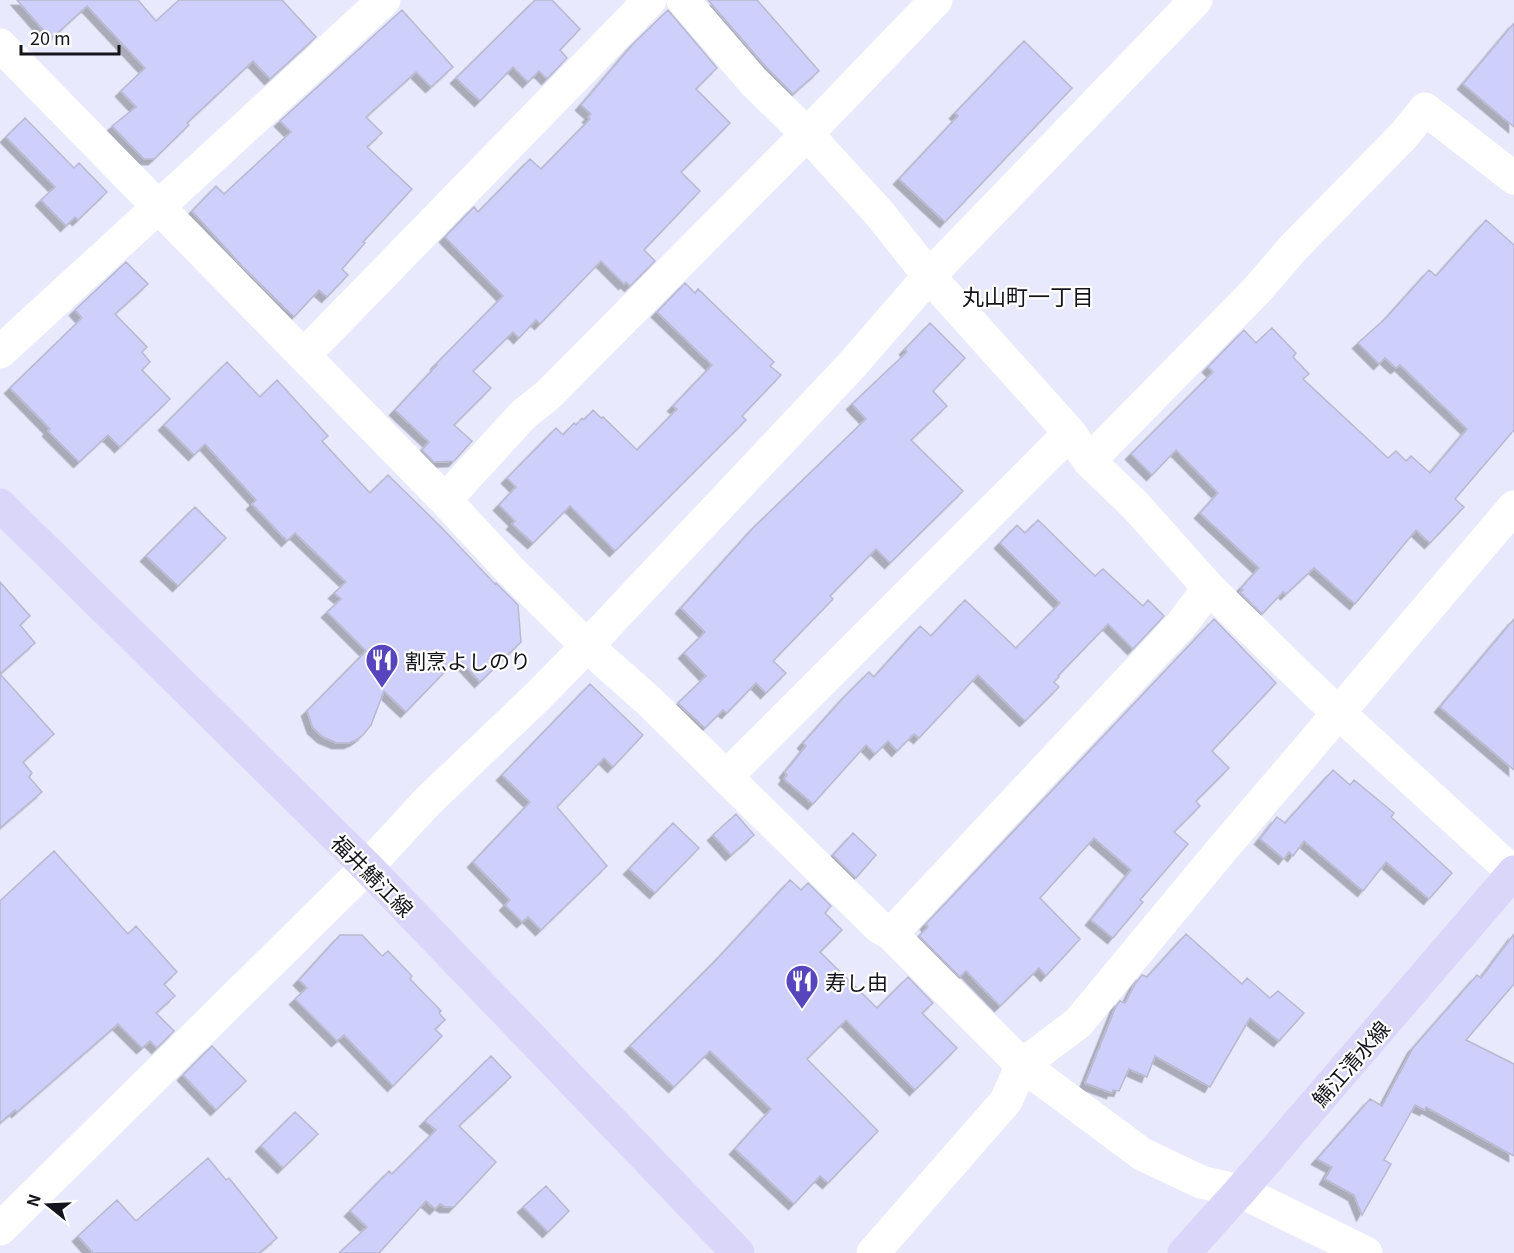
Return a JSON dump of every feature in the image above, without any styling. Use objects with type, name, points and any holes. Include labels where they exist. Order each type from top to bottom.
[{"type":"main road","name":"福井鯖江線","points":[[0,505],[367,867],[738,1253]]},
{"type":"main road","name":"鯖江清水線","points":[[1184,1253],[1514,872]]},
{"type":"street","points":[[0,352],[384,0]]},
{"type":"street","points":[[304,355],[650,0]]},
{"type":"street","points":[[683,0],[753,81],[807,134],[880,214],[929,276],[1070,433],[1089,461],[1135,505],[1209,588],[1339,714],[1514,872]]},
{"type":"street","points":[[445,500],[524,414],[548,394],[807,134],[936,0]]},
{"type":"street","points":[[0,1229],[367,867],[428,801],[587,646],[851,366],[929,276],[1195,0]]},
{"type":"street","points":[[0,45],[445,500],[510,570],[587,646],[650,702],[879,927],[891,934],[1022,1065],[1142,1154],[1201,1182],[1240,1191],[1365,1253]]},
{"type":"street","points":[[1089,461],[1257,290],[1294,247],[1404,135],[1425,110],[1514,178]]},
{"type":"street","points":[[726,777],[1070,433]]},
{"type":"street","points":[[873,1253],[1006,1101],[1022,1065],[1078,1023],[1388,653],[1514,507]]},
{"type":"street","points":[[891,934],[1181,625],[1209,588]]},
{"type":"building","points":[[17,0],[138,0],[156,21],[179,0],[282,0],[316,37],[270,79],[253,61],[187,123],[189,125],[154,159],[144,159],[112,126],[136,107],[121,91],[145,68],[87,6],[51,39]]},
{"type":"building","points":[[535,0],[552,0],[580,29],[560,50],[567,58],[547,79],[539,71],[528,82],[513,67],[480,101],[456,78]]},
{"type":"building","points":[[708,0],[757,0],[819,71],[793,94],[767,68]]},
{"type":"building","points":[[402,10],[453,67],[431,87],[416,72],[366,117],[382,133],[367,147],[412,189],[363,242],[365,243],[342,269],[348,275],[327,297],[319,290],[294,317],[242,266],[192,211],[216,186],[224,194],[291,132],[280,121]]},
{"type":"building","points":[[668,10],[717,68],[696,89],[730,123],[681,172],[700,191],[644,250],[655,261],[630,286],[626,282],[624,284],[601,261],[540,324],[536,320],[519,338],[513,332],[473,371],[491,388],[454,425],[472,441],[454,461],[434,462],[422,450],[429,442],[395,410],[436,364],[503,296],[445,237],[474,207],[478,212],[530,159],[541,169],[590,119],[588,117],[591,114],[581,105],[633,44]]},
{"type":"building","points":[[1514,23],[1514,127],[1463,84]]},
{"type":"building","points":[[1024,41],[1072,88],[945,222],[899,179],[958,116],[955,113]]},
{"type":"building","points":[[25,118],[74,168],[79,163],[107,192],[78,220],[75,217],[66,226],[41,200],[55,187],[6,137]]},
{"type":"building","points":[[1486,220],[1514,245],[1514,430],[1455,499],[1464,507],[1430,543],[1416,530],[1355,604],[1314,568],[1286,594],[1283,592],[1262,614],[1240,592],[1259,568],[1200,513],[1218,493],[1176,450],[1152,475],[1131,454],[1213,372],[1208,367],[1244,330],[1256,343],[1272,328],[1296,353],[1293,357],[1309,374],[1303,379],[1388,458],[1396,451],[1406,461],[1411,456],[1430,473],[1467,429],[1400,365],[1396,368],[1385,358],[1379,364],[1358,343],[1386,318],[1429,270],[1436,276]]},
{"type":"building","points":[[126,262],[148,284],[115,314],[147,347],[142,352],[150,362],[142,370],[170,399],[120,447],[108,435],[79,462],[10,388],[82,318],[75,310]]},
{"type":"building","points":[[685,283],[695,293],[698,289],[774,362],[770,366],[781,375],[742,416],[746,420],[615,551],[570,506],[533,543],[512,524],[515,521],[499,505],[516,487],[507,478],[556,428],[563,435],[574,423],[576,425],[582,418],[584,420],[593,410],[637,450],[677,409],[673,406],[712,365],[657,312]]},
{"type":"building","points":[[930,323],[965,358],[933,391],[947,406],[911,440],[963,491],[890,563],[876,549],[830,596],[833,599],[773,661],[786,673],[766,693],[756,683],[727,713],[723,710],[705,728],[678,703],[706,676],[684,653],[705,632],[681,608],[753,528],[866,419],[852,404],[907,352],[905,349]]},
{"type":"building","points":[[227,362],[260,397],[277,380],[328,436],[322,441],[370,493],[388,475],[518,605],[521,642],[480,682],[458,658],[406,712],[384,691],[371,725],[356,740],[349,743],[337,743],[323,737],[313,728],[307,711],[366,651],[327,612],[341,599],[334,593],[346,582],[295,533],[287,541],[252,504],[256,500],[205,444],[194,455],[164,425]]},
{"type":"building","points":[[195,507],[226,538],[178,586],[146,556]]},
{"type":"building","points":[[1038,520],[1095,576],[1103,569],[1143,606],[1148,600],[1164,616],[1133,649],[1108,624],[1058,676],[1054,682],[1059,687],[1025,721],[978,675],[919,738],[914,734],[897,751],[888,741],[875,754],[866,745],[813,804],[784,779],[787,775],[785,772],[806,746],[803,743],[869,672],[874,677],[920,626],[931,636],[965,600],[1016,648],[1060,603],[1000,543],[1017,525],[1025,533]]},
{"type":"building","points":[[0,582],[30,616],[20,625],[35,643],[0,674]]},
{"type":"building","points":[[1214,619],[1276,683],[1212,751],[1229,768],[1196,801],[1200,806],[1174,832],[1188,844],[1140,900],[1143,902],[1113,938],[1091,920],[1131,870],[1094,838],[1040,898],[1080,939],[1046,976],[1039,968],[1000,1006],[966,971],[960,977],[919,936],[928,927],[926,924]]},
{"type":"building","points":[[1514,619],[1514,770],[1440,707]]},
{"type":"building","points":[[0,674],[54,734],[23,762],[32,773],[29,777],[42,792],[0,828]]},
{"type":"building","points":[[590,684],[643,735],[613,767],[604,758],[557,807],[607,866],[541,930],[528,917],[522,922],[505,905],[510,900],[473,862],[530,802],[502,775]]},
{"type":"building","points":[[1333,770],[1350,785],[1354,780],[1394,813],[1391,817],[1452,873],[1429,899],[1386,862],[1363,891],[1304,841],[1293,856],[1289,852],[1284,859],[1260,839],[1277,817],[1285,823]]},
{"type":"building","points":[[736,814],[754,835],[731,855],[713,835]]},
{"type":"building","points":[[673,823],[699,848],[655,893],[629,869]]},
{"type":"building","points":[[853,833],[876,855],[856,878],[833,855]]},
{"type":"building","points":[[54,851],[128,934],[136,926],[177,972],[164,984],[175,996],[156,1013],[174,1031],[157,1048],[150,1041],[142,1048],[118,1024],[17,1112],[15,1110],[0,1123],[0,901]]},
{"type":"building","points":[[790,880],[801,890],[808,883],[831,906],[825,913],[842,930],[820,952],[877,1008],[908,977],[933,1003],[922,1013],[957,1048],[915,1090],[846,1020],[807,1059],[878,1131],[828,1183],[820,1176],[794,1204],[735,1149],[771,1109],[710,1051],[674,1087],[630,1046],[719,957]]},
{"type":"building","points":[[1186,934],[1242,984],[1247,978],[1270,998],[1278,991],[1304,1013],[1279,1041],[1250,1018],[1210,1087],[1155,1056],[1147,1077],[1129,1069],[1119,1091],[1113,1090],[1112,1093],[1085,1083],[1116,1006],[1120,1001],[1125,1003],[1142,975],[1147,977]]},
{"type":"building","points":[[1514,934],[1514,984],[1466,1040],[1514,1064],[1514,1156],[1426,1107],[1425,1110],[1415,1105],[1384,1160],[1391,1164],[1362,1215],[1354,1195],[1325,1179],[1332,1167],[1317,1159],[1370,1099],[1382,1106],[1413,1048],[1477,975],[1481,978]]},
{"type":"building","points":[[340,935],[362,935],[382,956],[388,951],[412,976],[410,979],[441,1011],[439,1013],[445,1020],[435,1029],[442,1036],[393,1086],[344,1035],[337,1041],[295,999],[307,988],[299,980]]},
{"type":"building","points":[[212,1046],[246,1081],[216,1110],[183,1075]]},
{"type":"building","points":[[491,1056],[511,1077],[459,1126],[496,1162],[454,1207],[445,1207],[440,1204],[435,1209],[426,1201],[379,1253],[339,1253],[367,1227],[350,1211],[389,1171],[392,1174],[436,1130],[425,1121]]},
{"type":"building","points":[[295,1112],[318,1134],[283,1168],[261,1146]]},
{"type":"building","points":[[208,1158],[226,1180],[229,1178],[277,1238],[259,1253],[93,1253],[78,1236],[117,1200],[136,1221]]},
{"type":"building","points":[[546,1186],[569,1211],[548,1232],[523,1207]]},
{"type":"place","name":"割烹よしのり","points":[[382,689]]},
{"type":"place","name":"寿し由","points":[[802,1010]]},
{"type":"district","name":"丸山町一丁目","points":[[1028,295]]}]
